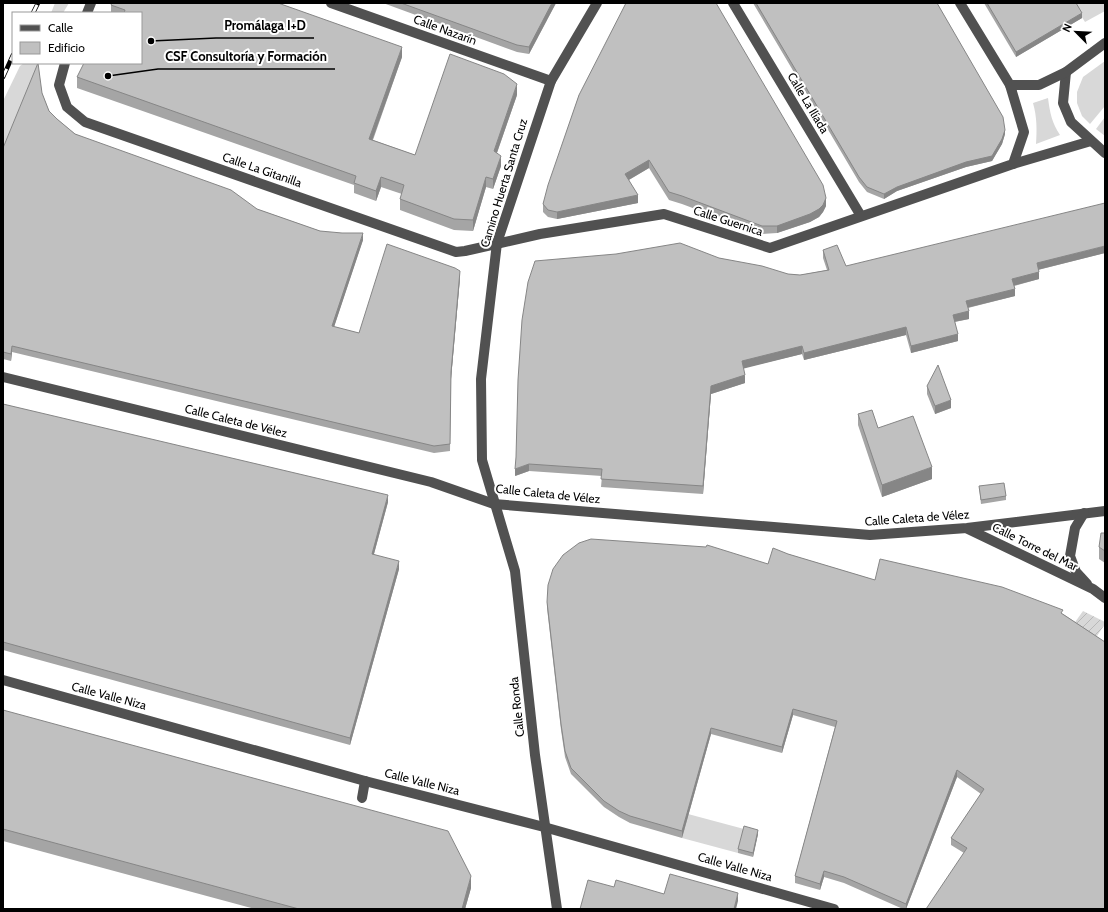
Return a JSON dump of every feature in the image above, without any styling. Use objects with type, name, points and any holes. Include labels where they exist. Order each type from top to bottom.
[{"type":"street","name":"Calle Nazarín","points":[[331,3],[550,81]]},
{"type":"street","name":"Camino Huerta Santa Cruz","points":[[494,504],[482,460],[481,379],[497,243],[550,81],[597,3]]},
{"type":"street","name":"Calle La Ilíada","points":[[733,3],[861,216]]},
{"type":"street","points":[[960,3],[1010,85],[1024,132],[1013,164]]},
{"type":"street","points":[[1010,85],[1039,85],[1066,72],[1105,43]]},
{"type":"street","name":"Calle La Gitanilla","points":[[65,64],[59,85],[67,106],[85,122],[456,252],[497,243]]},
{"type":"street","points":[[1066,72],[1063,104],[1071,122],[1105,153]]},
{"type":"street","name":"Calle Guernica","points":[[497,243],[540,234],[664,214],[770,248],[1013,164],[1091,141]]},
{"type":"street","name":"Calle Caleta de Vélez","points":[[3,377],[431,482],[494,504],[870,536],[967,528],[1105,511]]},
{"type":"street","name":"Calle Ronda","points":[[494,504],[515,571],[544,827],[557,909]]},
{"type":"street","name":"Calle Torre del Mar","points":[[1084,513],[1075,528],[1070,556],[1076,572],[1092,589]]},
{"type":"street","name":"Calle Torre del Mar","points":[[967,528],[1092,589],[1105,598]]},
{"type":"street","name":"Calle Valle Niza","points":[[3,680],[365,781],[544,827],[834,909]]},
{"type":"street","points":[[362,798],[365,781]]},
{"type":"shaded area","points":[[55,3],[69,3],[64,12],[51,12]]},
{"type":"shaded area","points":[[1073,3],[1105,3],[1105,11],[1085,22]]},
{"type":"shaded area","points":[[1105,61],[1105,106],[1090,124],[1082,116],[1077,103],[1077,92],[1083,77]]},
{"type":"shaded area","points":[[23,64],[39,64],[3,155],[3,101],[20,66]]},
{"type":"shaded area","points":[[1048,98],[1052,118],[1060,135],[1036,144],[1037,134],[1033,103]]},
{"type":"shaded area","points":[[1105,117],[1105,136],[1096,129]]},
{"type":"shaded area","points":[[1083,611],[1105,622],[1095,639],[1073,625]]},
{"type":"shaded area","points":[[688,814],[744,829],[738,853],[682,838]]},
{"type":"building","points":[[112,3],[278,3],[402,47],[369,139],[415,155],[450,54],[504,74],[517,84],[494,151],[501,156],[493,179],[486,177],[473,220],[454,219],[400,199],[404,185],[381,177],[376,191],[354,183],[356,176],[77,77],[84,64],[142,64],[142,12],[124,12],[125,10],[111,5]]},
{"type":"building","points":[[401,3],[552,3],[529,47],[517,45]]},
{"type":"building","points":[[626,3],[716,3],[823,185],[826,198],[823,205],[819,209],[810,214],[777,226],[762,226],[669,192],[649,160],[625,174],[638,195],[557,212],[548,210],[543,204],[548,185],[579,95]]},
{"type":"building","points":[[756,3],[937,3],[1003,117],[1005,130],[1002,139],[992,156],[966,162],[897,187],[884,194],[867,187],[859,177]]},
{"type":"building","points":[[987,3],[1076,3],[1082,13],[1016,52]]},
{"type":"building","points":[[38,64],[42,93],[49,111],[75,134],[231,190],[257,209],[320,231],[363,233],[332,326],[359,333],[387,244],[460,271],[451,372],[450,444],[434,446],[12,346],[11,354],[3,352],[3,148]]},
{"type":"building","points":[[1105,203],[1105,246],[1037,263],[1039,272],[1012,279],[1015,289],[966,301],[969,311],[953,315],[958,334],[911,346],[906,327],[804,353],[802,346],[742,361],[745,375],[711,386],[703,486],[601,479],[602,469],[529,464],[515,469],[522,320],[528,282],[535,261],[616,254],[680,243],[719,258],[762,266],[788,274],[800,275],[829,270],[823,250],[837,245],[846,266]]},
{"type":"building","points":[[938,365],[951,400],[935,406],[927,386]]},
{"type":"building","points":[[3,404],[388,495],[372,554],[399,561],[350,738],[3,642]]},
{"type":"building","points":[[872,410],[878,428],[913,416],[932,467],[882,485],[858,414]]},
{"type":"building","points":[[1004,483],[1006,496],[981,500],[979,486]]},
{"type":"building","points":[[1101,533],[1105,533],[1105,551],[1099,547]]},
{"type":"building","points":[[591,539],[706,547],[707,545],[768,564],[773,548],[788,554],[875,580],[880,559],[1002,587],[1063,610],[1061,613],[1105,642],[1105,909],[926,909],[967,848],[951,838],[984,789],[957,770],[906,904],[844,877],[824,871],[820,884],[795,876],[837,721],[793,709],[782,747],[711,728],[682,831],[630,816],[604,801],[571,768],[565,751],[547,602],[548,585],[553,569],[563,555],[579,543]]},
{"type":"building","points":[[3,710],[448,831],[471,876],[462,909],[299,909],[3,829]]},
{"type":"building","points":[[744,826],[758,830],[753,853],[738,849]]},
{"type":"building","points":[[670,874],[738,893],[734,909],[580,909],[588,880],[614,887],[616,880],[664,894]]},
{"type":"railway","points":[[34,12],[38,3]]},
{"type":"railway","points":[[3,77],[12,57]]},
{"type":"place","name":"Promálaga I+D","points":[[151,41]]},
{"type":"place","name":"CSF Consultoría y Formación","points":[[108,76]]}]
